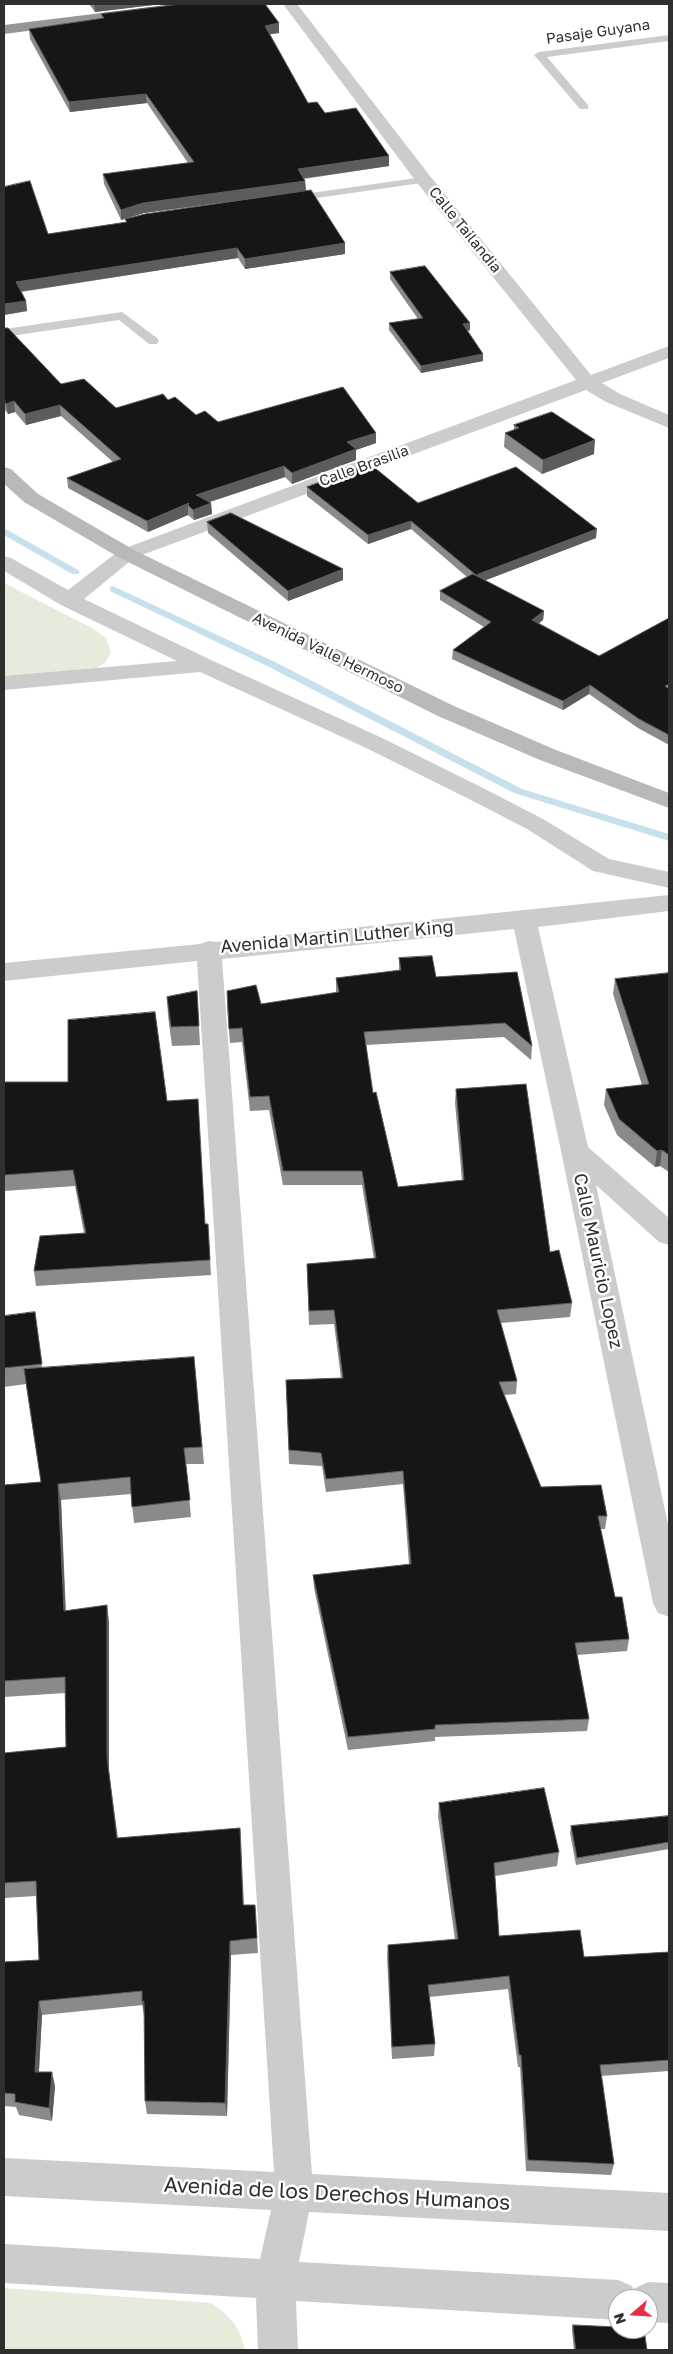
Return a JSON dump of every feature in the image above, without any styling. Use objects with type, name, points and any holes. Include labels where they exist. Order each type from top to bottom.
[{"type":"highway","points":[[4,20],[143,4]]},
{"type":"highway","points":[[4,30],[208,4]]},
{"type":"street","name":"Calle Tailandia","points":[[290,4],[424,180],[588,382],[613,398],[669,422]]},
{"type":"street","name":"Calle Brasilia","points":[[70,600],[127,554],[669,352]]},
{"type":"street","name":"Avenida Valle Hermoso","points":[[4,473],[31,498],[127,554],[446,711],[548,755],[669,801]]},
{"type":"street","points":[[4,562],[70,600],[203,665],[372,742],[468,789],[534,824],[602,865],[669,880]]},
{"type":"street","points":[[4,683],[203,665]]},
{"type":"street","name":"Avenida Martin Luther King","points":[[4,972],[209,949],[524,920],[669,903]]},
{"type":"street","name":"Calle Mauricio Lopez","points":[[524,920],[575,1151],[669,1603]]},
{"type":"street","points":[[209,949],[294,2192],[275,2280],[278,2350]]},
{"type":"street","points":[[575,1151],[669,1234]]},
{"type":"street","name":"Avenida de los Derechos Humanos","points":[[4,2177],[669,2212]]},
{"type":"street","points":[[4,2264],[608,2299]]},
{"type":"lane","name":"Pasaje Guyana","points":[[584,106],[540,55],[669,38]]},
{"type":"lane","points":[[279,200],[424,180]]},
{"type":"lane","points":[[4,333],[122,316],[153,341]]},
{"type":"green space","points":[[4,583],[90,627],[106,638],[111,652],[105,663],[93,670],[4,678]]},
{"type":"green space","points":[[4,2288],[211,2303],[224,2313],[237,2328],[245,2350],[4,2350]]},
{"type":"building","points":[[181,4],[265,4],[279,23],[265,26],[308,103],[317,102],[325,113],[356,108],[389,156],[298,169],[305,181],[143,203],[121,210],[103,174],[194,162],[146,94],[69,102],[29,29],[104,18],[101,14]]},
{"type":"building","points":[[30,181],[48,234],[127,222],[125,219],[145,214],[311,190],[345,243],[245,259],[237,248],[16,282],[26,301],[4,304],[4,187]]},
{"type":"building","points":[[425,266],[470,323],[463,324],[483,354],[421,366],[389,323],[423,318],[390,272]]},
{"type":"building","points":[[4,328],[8,328],[61,384],[84,379],[116,408],[163,394],[168,400],[175,397],[196,415],[205,411],[218,422],[343,387],[376,433],[347,442],[356,449],[292,473],[284,466],[196,495],[211,503],[193,510],[188,505],[189,503],[147,521],[67,478],[121,459],[60,405],[25,414],[14,401],[6,404],[4,400]]},
{"type":"building","points":[[552,412],[595,440],[543,460],[505,433],[519,428],[514,425]]},
{"type":"building","points":[[370,464],[418,503],[516,467],[597,529],[476,575],[411,521],[368,535],[307,487]]},
{"type":"building","points":[[231,513],[343,569],[288,591],[207,522]]},
{"type":"building","points":[[473,574],[544,611],[532,620],[599,656],[669,618],[669,684],[665,686],[669,689],[669,735],[639,719],[590,685],[563,701],[453,650],[491,622],[440,591]]},
{"type":"building","points":[[432,956],[436,977],[517,972],[532,1046],[505,1023],[364,1032],[373,1093],[376,1092],[398,1187],[464,1180],[456,1089],[526,1084],[550,1252],[559,1250],[572,1303],[497,1310],[517,1381],[499,1382],[541,1487],[601,1485],[607,1516],[598,1516],[615,1597],[622,1597],[629,1639],[575,1643],[589,1719],[435,1725],[435,1729],[348,1737],[313,1575],[411,1564],[403,1471],[326,1479],[321,1453],[289,1450],[286,1380],[343,1378],[334,1310],[309,1311],[307,1264],[376,1258],[362,1171],[283,1171],[269,1096],[250,1097],[242,1028],[229,1029],[227,991],[256,985],[261,1004],[339,992],[336,978],[401,970],[399,958]]},
{"type":"building","points":[[669,973],[669,1155],[662,1150],[657,1151],[619,1119],[606,1089],[649,1084],[615,979]]},
{"type":"building","points":[[197,991],[199,1026],[171,1027],[167,997]]},
{"type":"building","points":[[155,1012],[167,1101],[198,1099],[205,1224],[208,1224],[210,1260],[34,1271],[40,1236],[86,1233],[73,1170],[4,1175],[4,1082],[68,1082],[68,1020]]},
{"type":"building","points":[[35,1312],[42,1364],[4,1368],[4,1316]]},
{"type":"building","points":[[194,1357],[202,1447],[184,1448],[190,1500],[132,1507],[130,1477],[58,1484],[64,1611],[107,1605],[107,1757],[117,1838],[240,1828],[243,1905],[255,1905],[257,1938],[230,1941],[225,2103],[145,2101],[144,2001],[142,2002],[142,1991],[39,2001],[35,2072],[52,2072],[49,2108],[15,2102],[15,2094],[4,2093],[4,1962],[39,1960],[36,1881],[4,1883],[4,1753],[66,1747],[65,1677],[4,1681],[4,1485],[41,1482],[24,1369]]},
{"type":"building","points":[[544,1788],[559,1852],[494,1863],[499,1936],[580,1930],[584,1957],[669,1952],[669,2060],[600,2065],[614,2164],[528,2160],[521,2055],[519,2055],[509,1976],[428,1985],[435,2044],[392,2047],[388,1945],[458,1939],[439,1803]]},
{"type":"building","points":[[669,1816],[669,1842],[577,1858],[571,1826]]},
{"type":"building","points":[[573,2325],[608,2327],[608,2339],[645,2339],[647,2350],[576,2350]]},
{"type":"waterway","points":[[4,531],[75,572]]},
{"type":"waterway","points":[[113,589],[273,665],[518,791],[669,838]]}]
